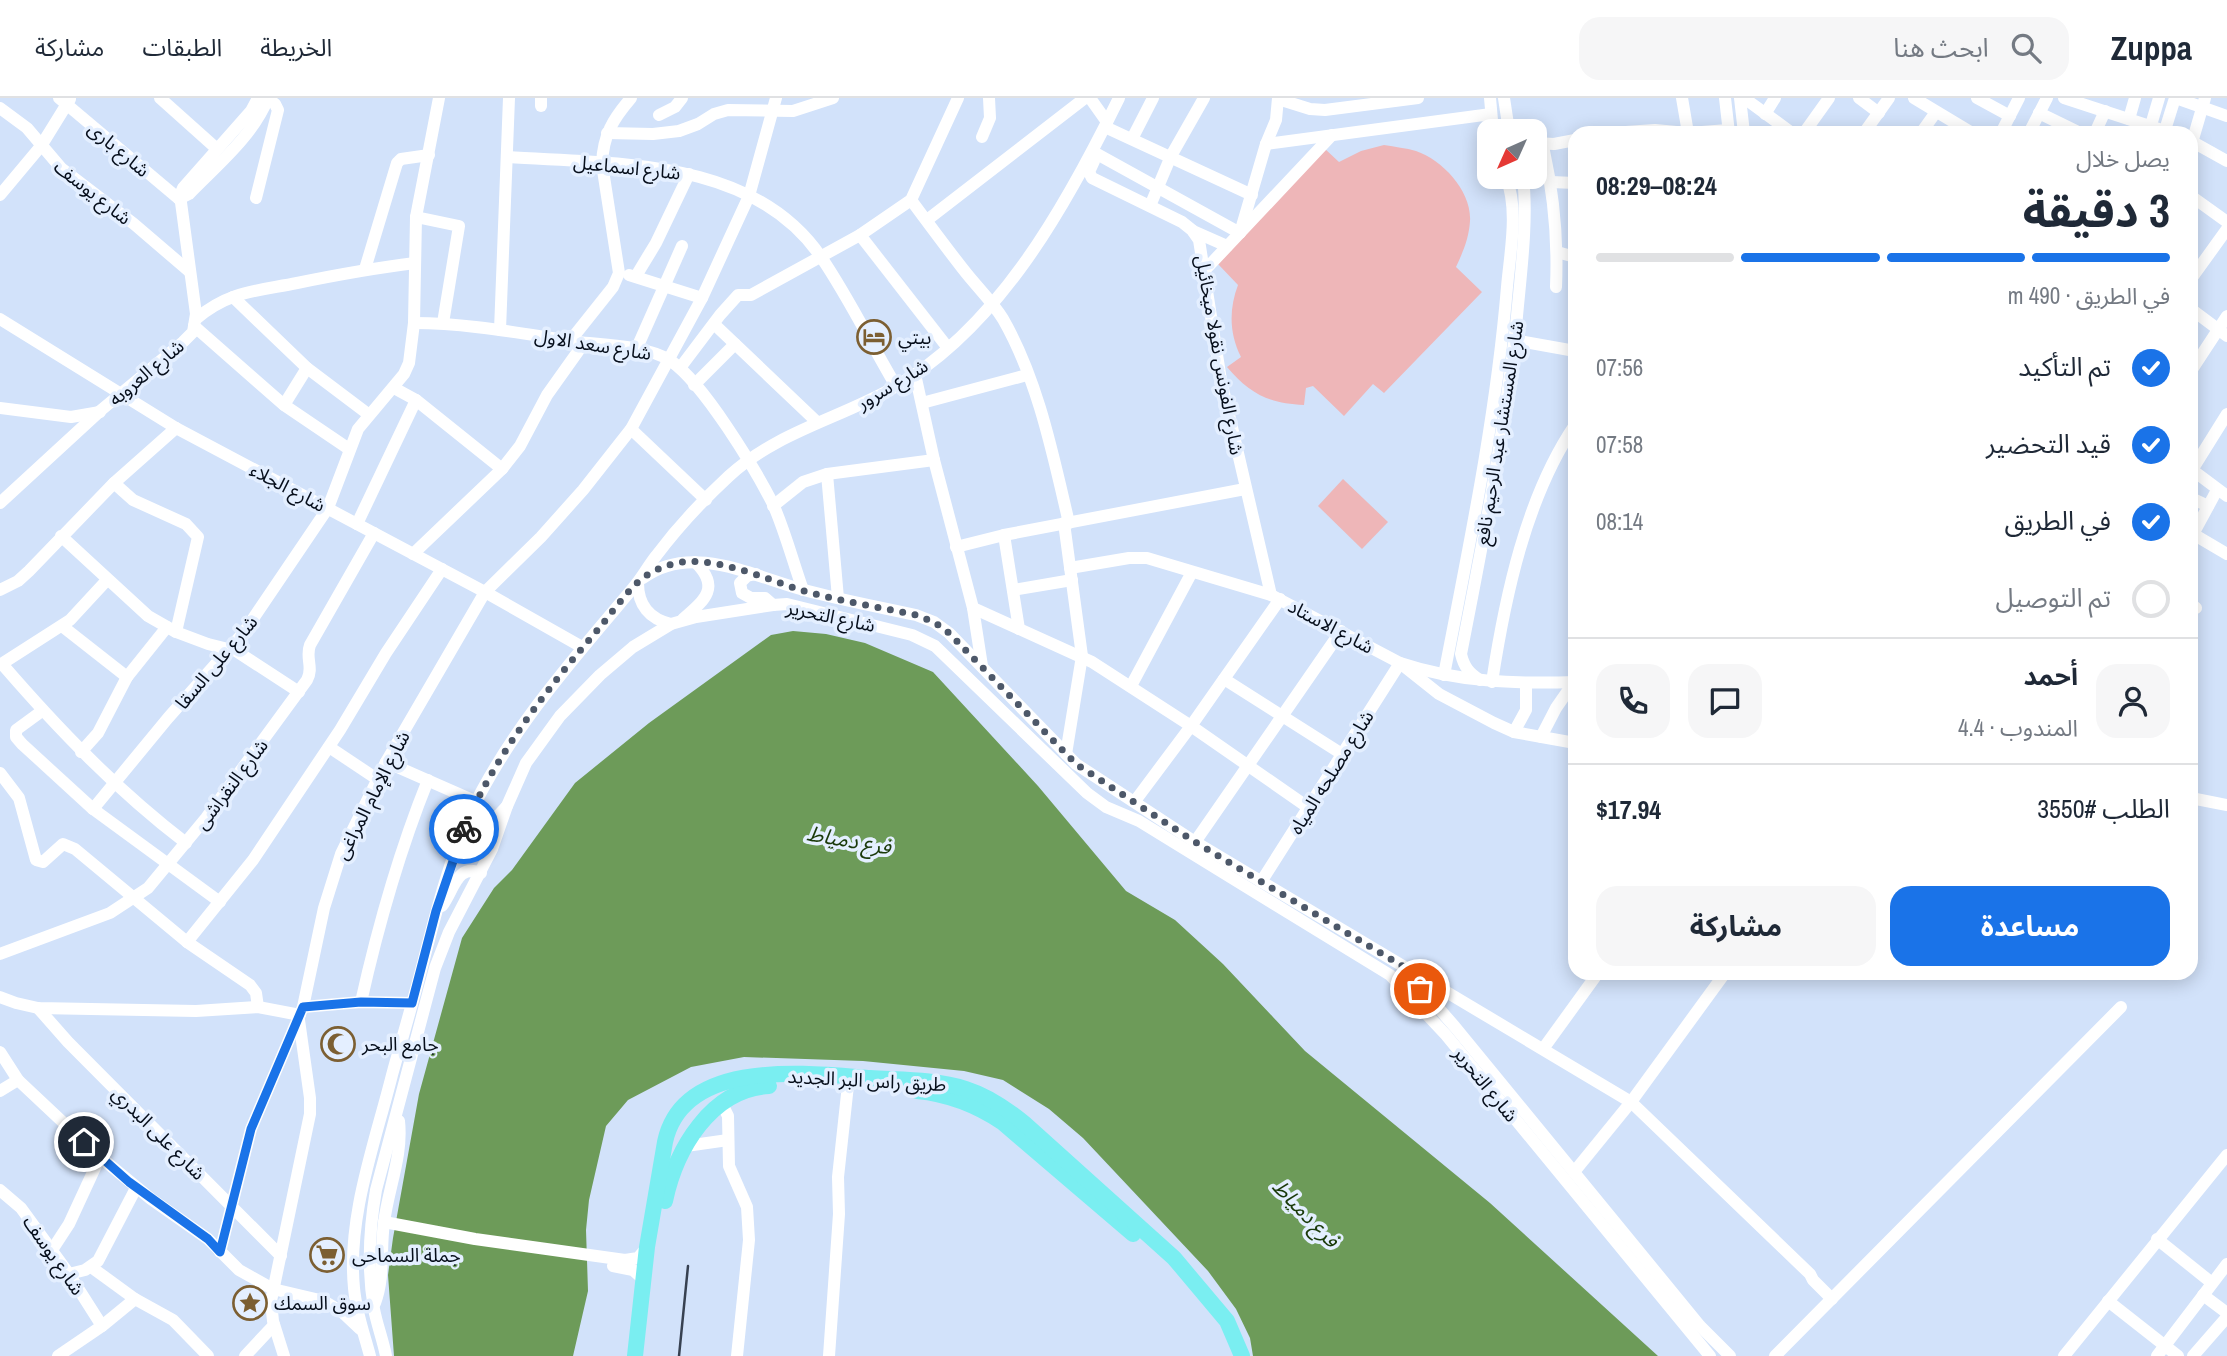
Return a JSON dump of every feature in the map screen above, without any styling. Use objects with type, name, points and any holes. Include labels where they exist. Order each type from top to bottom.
[{"type":"main road","name":"طريق راس البر الجديد","points":[[635,1356],[647,1247],[665,1142],[673,1121],[692,1098],[730,1080],[804,1074],[953,1085],[984,1096],[1012,1113],[1192,1292],[1220,1328],[1232,1356]]},
{"type":"main road","name":"طريق راس البر الجديد","points":[[645,1356],[667,1191],[689,1141],[730,1096],[750,1088],[798,1084],[848,1085],[935,1093],[970,1104],[1002,1122],[1160,1244],[1227,1321],[1242,1356]]},
{"type":"main road","points":[[711,1088],[714,1097],[722,1102]]},
{"type":"main road","points":[[673,1121],[686,1123],[691,1128],[689,1141]]},
{"type":"street","points":[[160,98],[217,149]]},
{"type":"street","points":[[179,199],[183,188],[251,111],[258,98]]},
{"type":"street","points":[[179,199],[189,194],[241,139],[256,120],[267,98],[278,110],[256,198]]},
{"type":"street","name":"شارع على السقا","points":[[93,809],[168,718],[231,649],[328,508],[358,429],[368,414],[394,388],[409,363],[414,323],[416,217],[439,98]]},
{"type":"street","points":[[500,330],[509,98]]},
{"type":"street","points":[[570,341],[613,287],[619,273],[602,164],[603,146],[614,117],[631,98]]},
{"type":"street","points":[[659,115],[675,107],[681,98]]},
{"type":"street","points":[[675,363],[749,196],[776,98]]},
{"type":"street","points":[[607,132],[653,134],[679,131],[728,110],[793,111],[833,98]]},
{"type":"street","points":[[675,363],[738,295],[754,293],[860,235],[911,200],[926,173],[958,98]]},
{"type":"street","points":[[982,137],[990,118],[989,98]]},
{"type":"street","points":[[927,220],[1088,98],[1104,129],[1171,156],[1252,195]]},
{"type":"street","name":"شارع سرور","points":[[638,583],[655,557],[706,500],[747,460],[781,439],[847,411],[896,386],[948,348],[991,303],[1043,235],[1092,160],[1119,98]]},
{"type":"street","points":[[1132,139],[1153,98]]},
{"type":"street","points":[[1150,206],[1171,156],[1205,98]]},
{"type":"street","points":[[1357,98],[1370,104]]},
{"type":"street","points":[[1490,98],[1492,119]]},
{"type":"street","points":[[1504,98],[1507,119]]},
{"type":"street","points":[[1682,98],[1687,126]]},
{"type":"street","points":[[1725,98],[1728,126]]},
{"type":"street","points":[[1742,98],[1782,126]]},
{"type":"street","points":[[1742,98],[1744,126]]},
{"type":"street","points":[[1765,114],[1775,98]]},
{"type":"street","points":[[1809,126],[1829,98]]},
{"type":"street","points":[[1859,98],[1881,126]]},
{"type":"street","points":[[1869,126],[1889,98]]},
{"type":"street","points":[[1914,98],[1961,126]]},
{"type":"street","points":[[1977,98],[2010,116]]},
{"type":"street","points":[[2005,126],[2019,98]]},
{"type":"street","points":[[2032,126],[2047,98]]},
{"type":"street","points":[[2064,98],[2145,126]]},
{"type":"street","points":[[2135,98],[2149,126]]},
{"type":"street","points":[[2151,126],[2159,98]]},
{"type":"street","points":[[2152,126],[2175,98],[2203,102],[2227,116]]},
{"type":"street","points":[[1240,233],[1266,144],[1276,120],[1278,99],[1310,109],[1333,109],[1411,99],[1408,125]]},
{"type":"street","points":[[0,195],[41,146],[65,100]]},
{"type":"street","name":"شارع بارى","points":[[65,100],[179,199]]},
{"type":"street","points":[[2197,126],[2203,102]]},
{"type":"street","name":"شارع يوسف","points":[[0,108],[27,128],[61,168],[144,232],[190,272]]},
{"type":"street","points":[[1205,270],[1334,135],[1333,109]]},
{"type":"street","points":[[1926,126],[1936,111]]},
{"type":"street","points":[[2098,126],[2105,111]]},
{"type":"street","points":[[2039,113],[2066,126]]},
{"type":"street","points":[[1266,144],[1491,114]]},
{"type":"street","points":[[1547,148],[1568,142]]},
{"type":"street","points":[[2198,146],[2227,161]]},
{"type":"street","points":[[365,269],[397,163],[401,159],[429,155]]},
{"type":"street","name":"شارع اسماعيل","points":[[507,157],[635,165],[689,174],[720,183],[749,196],[799,231],[820,256],[896,386]]},
{"type":"street","points":[[1092,160],[1158,186],[1240,233]]},
{"type":"street","name":"شارع الفونس نقولا ميخائيل","points":[[1092,160],[1088,172],[1092,178],[1182,222],[1193,231],[1201,246],[1221,380],[1245,489],[1276,597]]},
{"type":"street","points":[[1547,170],[1558,252],[1556,287]]},
{"type":"street","points":[[636,276],[656,243],[689,174]]},
{"type":"street","points":[[1550,182],[1568,183]]},
{"type":"street","name":"شارع المستشار عبد الرحيم نافع","points":[[1444,675],[1480,492],[1502,352],[1511,242],[1512,204],[1509,189]]},
{"type":"street","name":"شارع المستشار عبد الرحيم نافع","points":[[1486,681],[1470,673],[1463,665],[1461,654],[1503,430],[1514,340],[1522,242],[1523,189]]},
{"type":"street","name":"شارع العروبه","points":[[0,503],[100,411],[183,342],[195,323],[179,199]]},
{"type":"street","points":[[911,200],[991,303],[1010,332],[1051,449],[1067,523],[1082,656],[1066,754]]},
{"type":"street","points":[[2198,201],[2227,222]]},
{"type":"street","points":[[416,217],[459,226],[443,323]]},
{"type":"street","points":[[2198,269],[2227,229]]},
{"type":"street","points":[[1193,231],[1227,246]]},
{"type":"street","points":[[860,235],[948,348]]},
{"type":"street","points":[[636,350],[682,246]]},
{"type":"street","points":[[1558,252],[1568,255]]},
{"type":"street","points":[[349,449],[284,405],[195,323],[213,305],[254,290],[365,269],[415,263]]},
{"type":"street","points":[[619,273],[702,298]]},
{"type":"street","points":[[233,297],[307,368],[368,414]]},
{"type":"street","points":[[2198,314],[2222,333]]},
{"type":"street","points":[[2198,362],[2222,333],[2227,316]]},
{"type":"street","name":"شارع الجلاء","points":[[0,319],[176,428],[485,592],[582,647]]},
{"type":"street","name":"شارع سعد الاول","points":[[414,323],[443,323],[636,350],[657,354],[675,363]]},
{"type":"street","points":[[713,324],[817,422]]},
{"type":"street","points":[[1514,340],[1568,350]]},
{"type":"street","points":[[413,554],[502,469],[520,446],[547,395],[584,343]]},
{"type":"street","points":[[694,385],[735,344]]},
{"type":"street","points":[[675,363],[715,411],[773,506],[803,590]]},
{"type":"street","name":"شارع الإمام المراغى","points":[[220,1252],[251,1129],[301,1014],[314,947],[335,870],[377,779],[485,592],[575,499],[631,429],[675,363]]},
{"type":"street","points":[[284,405],[307,368]]},
{"type":"street","points":[[915,374],[934,460],[973,608],[982,666]]},
{"type":"street","points":[[922,403],[1027,375]]},
{"type":"street","points":[[394,388],[416,400],[502,469]]},
{"type":"street","points":[[357,524],[416,400]]},
{"type":"street","points":[[0,408],[71,417],[100,411]]},
{"type":"street","points":[[2198,460],[2227,414]]},
{"type":"street","points":[[0,590],[18,581],[114,484],[176,428]]},
{"type":"street","points":[[631,429],[706,500]]},
{"type":"street","points":[[1486,681],[1515,568],[1545,479],[1568,436]]},
{"type":"street","points":[[773,506],[803,482],[827,474],[934,460]]},
{"type":"street","points":[[827,474],[838,598]]},
{"type":"street","points":[[2198,475],[2222,493],[2208,506],[2198,523]]},
{"type":"street","points":[[81,752],[98,733],[127,677],[171,630],[198,537],[186,524],[133,500],[114,484]]},
{"type":"street","points":[[956,547],[1004,535],[1245,489]]},
{"type":"street","points":[[2198,501],[2208,506]]},
{"type":"street","name":"شارع النقراشى","points":[[1,951],[110,913],[136,898],[154,883],[310,675],[307,655],[310,645],[374,533]]},
{"type":"street","points":[[1004,535],[1019,629]]},
{"type":"street","points":[[2198,535],[2227,554]]},
{"type":"street","points":[[61,536],[148,616],[171,630],[245,656],[299,692]]},
{"type":"street","name":"شارع الاستاد","points":[[1013,590],[1129,558],[1147,558],[1276,597],[1400,663],[1439,694],[1514,732],[1568,741]]},
{"type":"street","points":[[386,1356],[374,1307],[369,1266],[372,1215],[376,1190],[441,950],[457,914],[481,873],[526,763],[560,716],[615,661],[701,604],[708,594],[707,575],[695,562]]},
{"type":"street","name":"شارع التحرير","points":[[638,583],[659,569],[695,562],[756,574],[803,590],[916,615],[934,622],[949,633],[1066,754],[1091,775],[1195,842],[1631,1102],[1810,1274],[1813,1280],[1834,1297]]},
{"type":"street","points":[[187,942],[253,860],[329,747],[381,661],[442,569]]},
{"type":"street","points":[[1131,685],[1192,572]]},
{"type":"street","points":[[756,574],[740,583],[742,593],[751,598],[765,598],[773,605]]},
{"type":"street","points":[[107,580],[62,626],[1,664],[42,711],[115,785],[142,810],[186,843]]},
{"type":"street","points":[[638,583],[638,593],[646,610],[662,622],[676,623]]},
{"type":"street","points":[[370,1356],[354,1288],[355,1240],[364,1185],[436,911],[462,835],[477,802],[518,734],[582,647],[638,583]]},
{"type":"street","points":[[1135,801],[1224,679],[1276,597]]},
{"type":"street","name":"شارع التحرير","points":[[676,623],[787,604],[912,635],[935,646],[1083,789],[1111,809],[1139,821],[1175,842],[1390,975],[1446,1035],[1710,1356]]},
{"type":"street","points":[[973,608],[1082,656],[1131,685],[1309,808]]},
{"type":"street","points":[[62,626],[127,677]]},
{"type":"street","points":[[1195,842],[1341,631]]},
{"type":"street","points":[[1400,663],[1444,675],[1486,681],[1526,684],[1568,682]]},
{"type":"street","name":"شارع مصلحه المياه","points":[[1261,881],[1400,663]]},
{"type":"street","points":[[1224,679],[1342,754]]},
{"type":"street","points":[[1514,732],[1526,710],[1526,684]]},
{"type":"street","points":[[1541,737],[1568,691]]},
{"type":"street","points":[[42,711],[16,730],[16,737],[93,809],[220,902]]},
{"type":"street","points":[[329,747],[377,779]]},
{"type":"street","points":[[386,762],[477,802]]},
{"type":"street","points":[[0,773],[19,798],[36,860],[43,862],[59,846],[66,843],[187,942],[250,985],[256,993],[258,1007]]},
{"type":"street","points":[[1083,789],[1092,786],[1094,780],[1091,775]]},
{"type":"street","points":[[361,1002],[390,890],[428,780]]},
{"type":"street","points":[[1111,809],[1110,800],[1120,793]]},
{"type":"street","points":[[2198,799],[2227,805]]},
{"type":"street","points":[[462,835],[470,839],[478,837],[507,806]]},
{"type":"street","points":[[436,911],[447,899],[462,873],[469,870],[481,873]]},
{"type":"street","name":"شارع التحرير","points":[[1404,967],[1700,1326],[1730,1356]]},
{"type":"street","points":[[1543,1049],[1593,980]]},
{"type":"street","points":[[1574,1172],[1631,1102],[1720,980]]},
{"type":"street","points":[[0,997],[38,1008],[196,1011],[258,1007],[301,1014],[361,1002],[412,1003]]},
{"type":"street","points":[[1775,1356],[2121,1007]]},
{"type":"street","name":"شارع على البدري","points":[[38,1008],[68,1042],[281,1256]]},
{"type":"street","points":[[284,1356],[271,1305],[310,1114],[301,1014]]},
{"type":"street","points":[[0,1052],[18,1080],[100,1157],[136,1188],[208,1239],[249,1278],[273,1289],[324,1301],[351,1318],[364,1335]]},
{"type":"street","points":[[0,1091],[18,1080]]},
{"type":"street","points":[[829,1356],[839,1214],[838,1177],[848,1085]]},
{"type":"street","points":[[722,1102],[728,1116],[729,1166],[742,1194],[749,1221],[737,1356]]},
{"type":"street","points":[[374,1307],[382,1275],[383,1226],[400,1144],[398,1111]]},
{"type":"street","points":[[689,1141],[728,1140]]},
{"type":"street","points":[[2082,1356],[2068,1352],[2227,1155]]},
{"type":"street","points":[[52,1250],[69,1224],[100,1157]]},
{"type":"street","points":[[69,1274],[91,1267],[100,1258],[136,1188]]},
{"type":"street","name":"شارع يوسف","points":[[0,1190],[21,1208],[69,1274],[102,1326]]},
{"type":"street","points":[[383,1226],[589,1258],[630,1269],[643,1279]]},
{"type":"street","points":[[2157,1239],[2212,1283]]},
{"type":"street","points":[[589,1258],[632,1260],[641,1256],[647,1247]]},
{"type":"street","points":[[2161,1351],[2227,1264]]},
{"type":"street","points":[[91,1267],[135,1299],[173,1320],[208,1356]]},
{"type":"street","points":[[2193,1356],[2225,1321],[2203,1295]]},
{"type":"street","points":[[58,1356],[135,1299]]},
{"type":"street","points":[[2108,1301],[2161,1351],[2178,1356]]},
{"type":"street","points":[[245,1356],[274,1325]]},
{"type":"shaded area","points":[[1384,145],[1426,155],[1445,169],[1461,188],[1470,221],[1465,245],[1456,267],[1482,292],[1384,393],[1373,384],[1344,416],[1313,386],[1306,388],[1304,405],[1280,402],[1261,395],[1243,384],[1227,367],[1241,357],[1234,339],[1232,321],[1238,285],[1218,264],[1324,148],[1339,162],[1361,151]]},
{"type":"shaded area","points":[[1343,479],[1388,522],[1362,549],[1318,506]]},
{"type":"water","name":"فرع دمياط","points":[[793,631],[826,634],[865,643],[933,672],[1038,786],[1126,891],[1175,920],[1223,964],[1305,1051],[1490,1203],[1658,1356],[1253,1356],[1250,1338],[1236,1309],[1208,1271],[1083,1138],[1049,1109],[1003,1080],[964,1071],[863,1061],[744,1057],[691,1067],[628,1100],[606,1126],[589,1200],[586,1230],[588,1291],[573,1356],[394,1356],[388,1275],[393,1238],[419,1094],[462,938],[494,888],[512,870],[575,783],[649,723],[771,635]]},
{"type":"railway","points":[[679,1356],[688,1266]]},
{"type":"way so far","points":[[464,829],[489,779],[538,705],[582,647],[638,583],[670,565],[702,562],[756,574],[803,590],[916,615],[934,622],[949,633],[1076,764],[1195,842],[1404,967],[1420,989]]},
{"type":"place","name":"بيتي","points":[[874,337]]},
{"type":"place","name":"جامع البحر","points":[[338,1044]]},
{"type":"place","name":"جملة السماحى","points":[[327,1255]]},
{"type":"place","name":"سوق السمك","points":[[250,1303]]},
{"type":"route","points":[[84,1142],[129,1182],[208,1239],[220,1252],[251,1129],[303,1007],[361,1002],[412,1003],[436,911],[464,829]]}]
